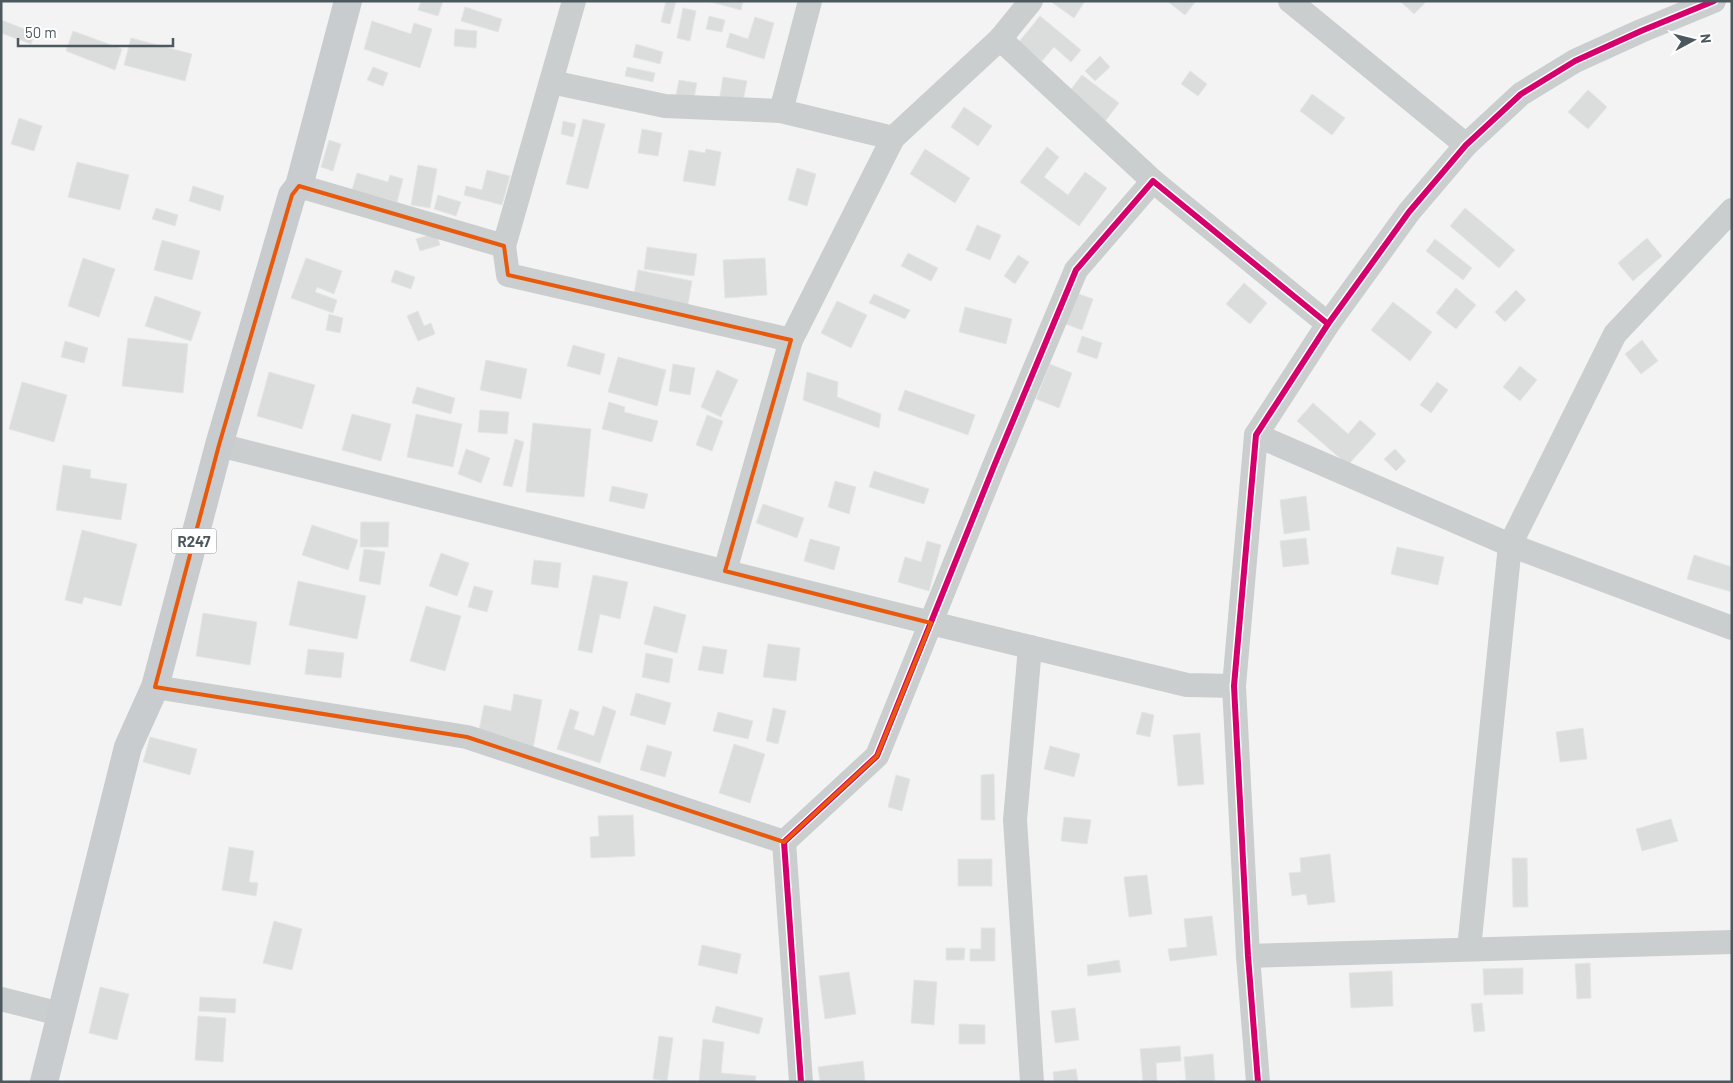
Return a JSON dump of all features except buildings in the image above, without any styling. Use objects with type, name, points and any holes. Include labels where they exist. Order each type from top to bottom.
[{"type":"main road","name":"R247","points":[[44,1082],[128,746],[154,687],[219,445],[292,195],[299,186],[348,1]]},
{"type":"street","points":[[574,1],[504,246],[508,275],[791,340]]},
{"type":"street","points":[[781,112],[810,1]]},
{"type":"street","points":[[725,571],[791,340],[893,138],[1000,39],[1031,1]]},
{"type":"street","points":[[1258,1082],[1248,956],[1234,686],[1256,434],[1328,324],[1409,212],[1466,145],[1522,94],[1575,61],[1714,1]]},
{"type":"street","points":[[1292,2],[1466,145]]},
{"type":"street","points":[[1000,39],[1153,181],[1328,324]]},
{"type":"street","points":[[551,82],[665,106],[781,112],[893,138]]},
{"type":"street","points":[[784,842],[877,756],[1076,270],[1153,181]]},
{"type":"street","points":[[299,186],[504,246]]},
{"type":"street","points":[[1470,939],[1510,545],[1615,334],[1732,210]]},
{"type":"street","points":[[1256,434],[1510,545],[1732,628]]},
{"type":"street","points":[[219,445],[1187,685],[1234,686]]},
{"type":"street","points":[[1030,647],[1015,820],[1032,1082]]},
{"type":"street","points":[[154,687],[467,737],[784,842]]},
{"type":"street","points":[[784,842],[802,1082]]},
{"type":"street","points":[[1248,956],[1732,942]]},
{"type":"street","points":[[1,999],[60,1014]]},
{"type":"highlighted area","points":[[299,186],[504,246],[508,275],[791,340],[725,571],[931,623],[877,756],[784,842],[467,737],[155,687],[219,445],[292,195]]},
{"type":"cycle path","points":[[1258,1082],[1248,956],[1234,686],[1256,435],[1328,324],[1409,212],[1466,145],[1521,94],[1575,61],[1714,1]]},
{"type":"cycle path","points":[[801,1082],[784,842],[877,756],[994,466],[1076,270],[1153,181],[1328,324]]}]
